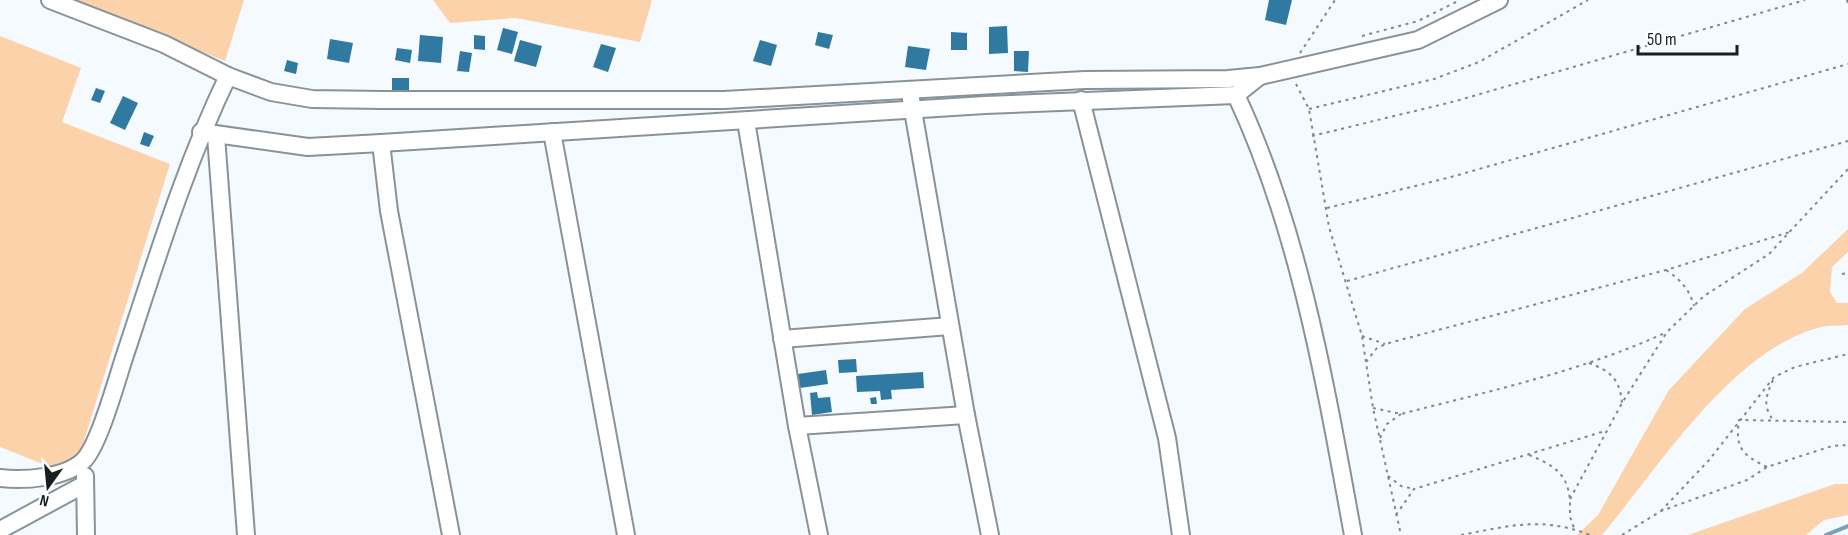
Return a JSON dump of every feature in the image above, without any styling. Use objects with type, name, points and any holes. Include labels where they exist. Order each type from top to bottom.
[{"type":"street","points":[[50,0],[164,44],[228,76],[271,92],[312,99],[370,100],[724,100],[1085,80],[1194,80],[1260,76],[1418,40],[1498,0]]},
{"type":"street","points":[[0,478],[27,478],[54,474],[72,468],[84,460],[95,440],[228,76]]},
{"type":"street","points":[[208,134],[308,147],[381,143],[1081,99],[1236,95],[1260,76]]},
{"type":"street","points":[[909,90],[966,415],[990,535]]},
{"type":"street","points":[[1236,95],[1257,139],[1291,247],[1313,333],[1353,535]]},
{"type":"street","points":[[1081,99],[1167,438],[1181,535]]},
{"type":"street","points":[[746,121],[797,426],[819,535]]},
{"type":"street","points":[[552,132],[626,535]]},
{"type":"street","points":[[208,134],[246,535]]},
{"type":"street","points":[[381,143],[389,211],[451,535]]},
{"type":"street","points":[[782,339],[950,326]]},
{"type":"street","points":[[797,426],[966,415]]},
{"type":"street","points":[[84,460],[86,535]]},
{"type":"street","points":[[0,530],[85,484]]},
{"type":"path","points":[[1310,51],[1299,54],[1335,0]]},
{"type":"path","points":[[1353,39],[1418,21],[1460,0]]},
{"type":"path","points":[[1309,109],[1434,79],[1479,62],[1588,0]]},
{"type":"path","points":[[1312,136],[1456,101],[1805,0]]},
{"type":"path","points":[[1327,208],[1451,177],[1848,64]]},
{"type":"path","points":[[1289,69],[1309,109],[1329,227],[1362,336],[1373,408],[1401,535]]},
{"type":"path","points":[[1347,281],[1848,141]]},
{"type":"path","points":[[1569,499],[1622,403],[1667,332],[1704,296],[1769,254],[1848,169]]},
{"type":"path","points":[[1366,363],[1376,349],[1385,344],[1666,270],[1790,232]]},
{"type":"path","points":[[1666,270],[1680,280],[1690,293],[1694,306]]},
{"type":"path","points":[[1842,274],[1848,273]]},
{"type":"path","points":[[1380,438],[1387,424],[1401,414],[1589,363],[1627,351],[1667,332]]},
{"type":"path","points":[[1362,336],[1385,344]]},
{"type":"path","points":[[1661,511],[1710,459],[1774,377],[1795,367],[1848,354]]},
{"type":"path","points":[[1589,363],[1606,369],[1620,384],[1622,403]]},
{"type":"path","points":[[1774,377],[1765,400],[1768,414],[1774,421]]},
{"type":"path","points":[[1373,408],[1401,414]]},
{"type":"path","points":[[1739,420],[1848,422]]},
{"type":"path","points":[[1739,420],[1737,439],[1746,457],[1767,467]]},
{"type":"path","points":[[1388,476],[1401,486],[1414,489],[1606,431]]},
{"type":"path","points":[[1622,535],[1661,511],[1747,480],[1767,467],[1832,446],[1848,445]]},
{"type":"path","points":[[1528,455],[1552,464],[1565,480],[1570,522],[1575,529]]},
{"type":"path","points":[[1396,515],[1414,489]]},
{"type":"path","points":[[1461,535],[1537,522],[1575,529],[1590,535]]},
{"type":"shaded area","points":[[74,0],[244,0],[225,61]]},
{"type":"shaded area","points":[[433,0],[652,0],[640,42],[516,18],[450,23]]},
{"type":"shaded area","points":[[0,36],[81,68],[62,122],[170,164],[73,476],[0,447]]},
{"type":"shaded area","points":[[1848,229],[1848,252],[1832,267],[1830,292],[1837,303],[1848,303],[1848,325],[1821,327],[1788,340],[1757,360],[1727,385],[1699,414],[1602,535],[1577,535],[1598,515],[1669,390],[1745,309],[1803,272]]},
{"type":"shaded area","points":[[1835,484],[1848,484],[1848,515],[1824,520],[1806,535],[1688,535]]},
{"type":"building","points":[[1269,0],[1292,0],[1286,25],[1265,20]]},
{"type":"building","points":[[1007,26],[1008,53],[989,54],[989,27]]},
{"type":"building","points":[[503,28],[518,32],[512,54],[497,50]]},
{"type":"building","points":[[818,32],[833,35],[829,49],[815,45]]},
{"type":"building","points":[[951,32],[967,33],[967,50],[951,50]]},
{"type":"building","points":[[420,35],[443,37],[441,63],[418,61]]},
{"type":"building","points":[[474,35],[485,36],[485,50],[474,49]]},
{"type":"building","points":[[330,39],[353,43],[349,63],[327,59]]},
{"type":"building","points":[[520,40],[542,46],[536,67],[514,61]]},
{"type":"building","points":[[760,40],[777,45],[771,66],[753,61]]},
{"type":"building","points":[[601,44],[616,48],[608,72],[593,67]]},
{"type":"building","points":[[908,46],[930,49],[926,70],[905,67]]},
{"type":"building","points":[[397,48],[412,50],[410,63],[395,60]]},
{"type":"building","points":[[460,51],[472,53],[469,72],[457,71]]},
{"type":"building","points":[[1014,51],[1029,51],[1028,72],[1014,71]]},
{"type":"building","points":[[287,60],[298,63],[296,74],[284,71]]},
{"type":"building","points":[[392,78],[409,78],[409,93],[392,93]]},
{"type":"building","points":[[96,88],[105,91],[100,103],[91,100]]},
{"type":"building","points":[[123,96],[138,103],[125,130],[110,123]]},
{"type":"building","points":[[144,132],[154,136],[149,147],[140,144]]},
{"type":"building","points":[[856,359],[857,372],[839,373],[838,360]]},
{"type":"building","points":[[826,370],[828,384],[800,388],[798,374]]},
{"type":"building","points":[[923,372],[924,388],[891,390],[892,399],[881,400],[880,391],[857,392],[856,376]]},
{"type":"building","points":[[817,392],[818,398],[830,397],[832,412],[812,415],[810,393]]},
{"type":"building","points":[[876,397],[877,404],[871,404],[870,398]]},
{"type":"waterway","points":[[1826,535],[1848,526]]}]
